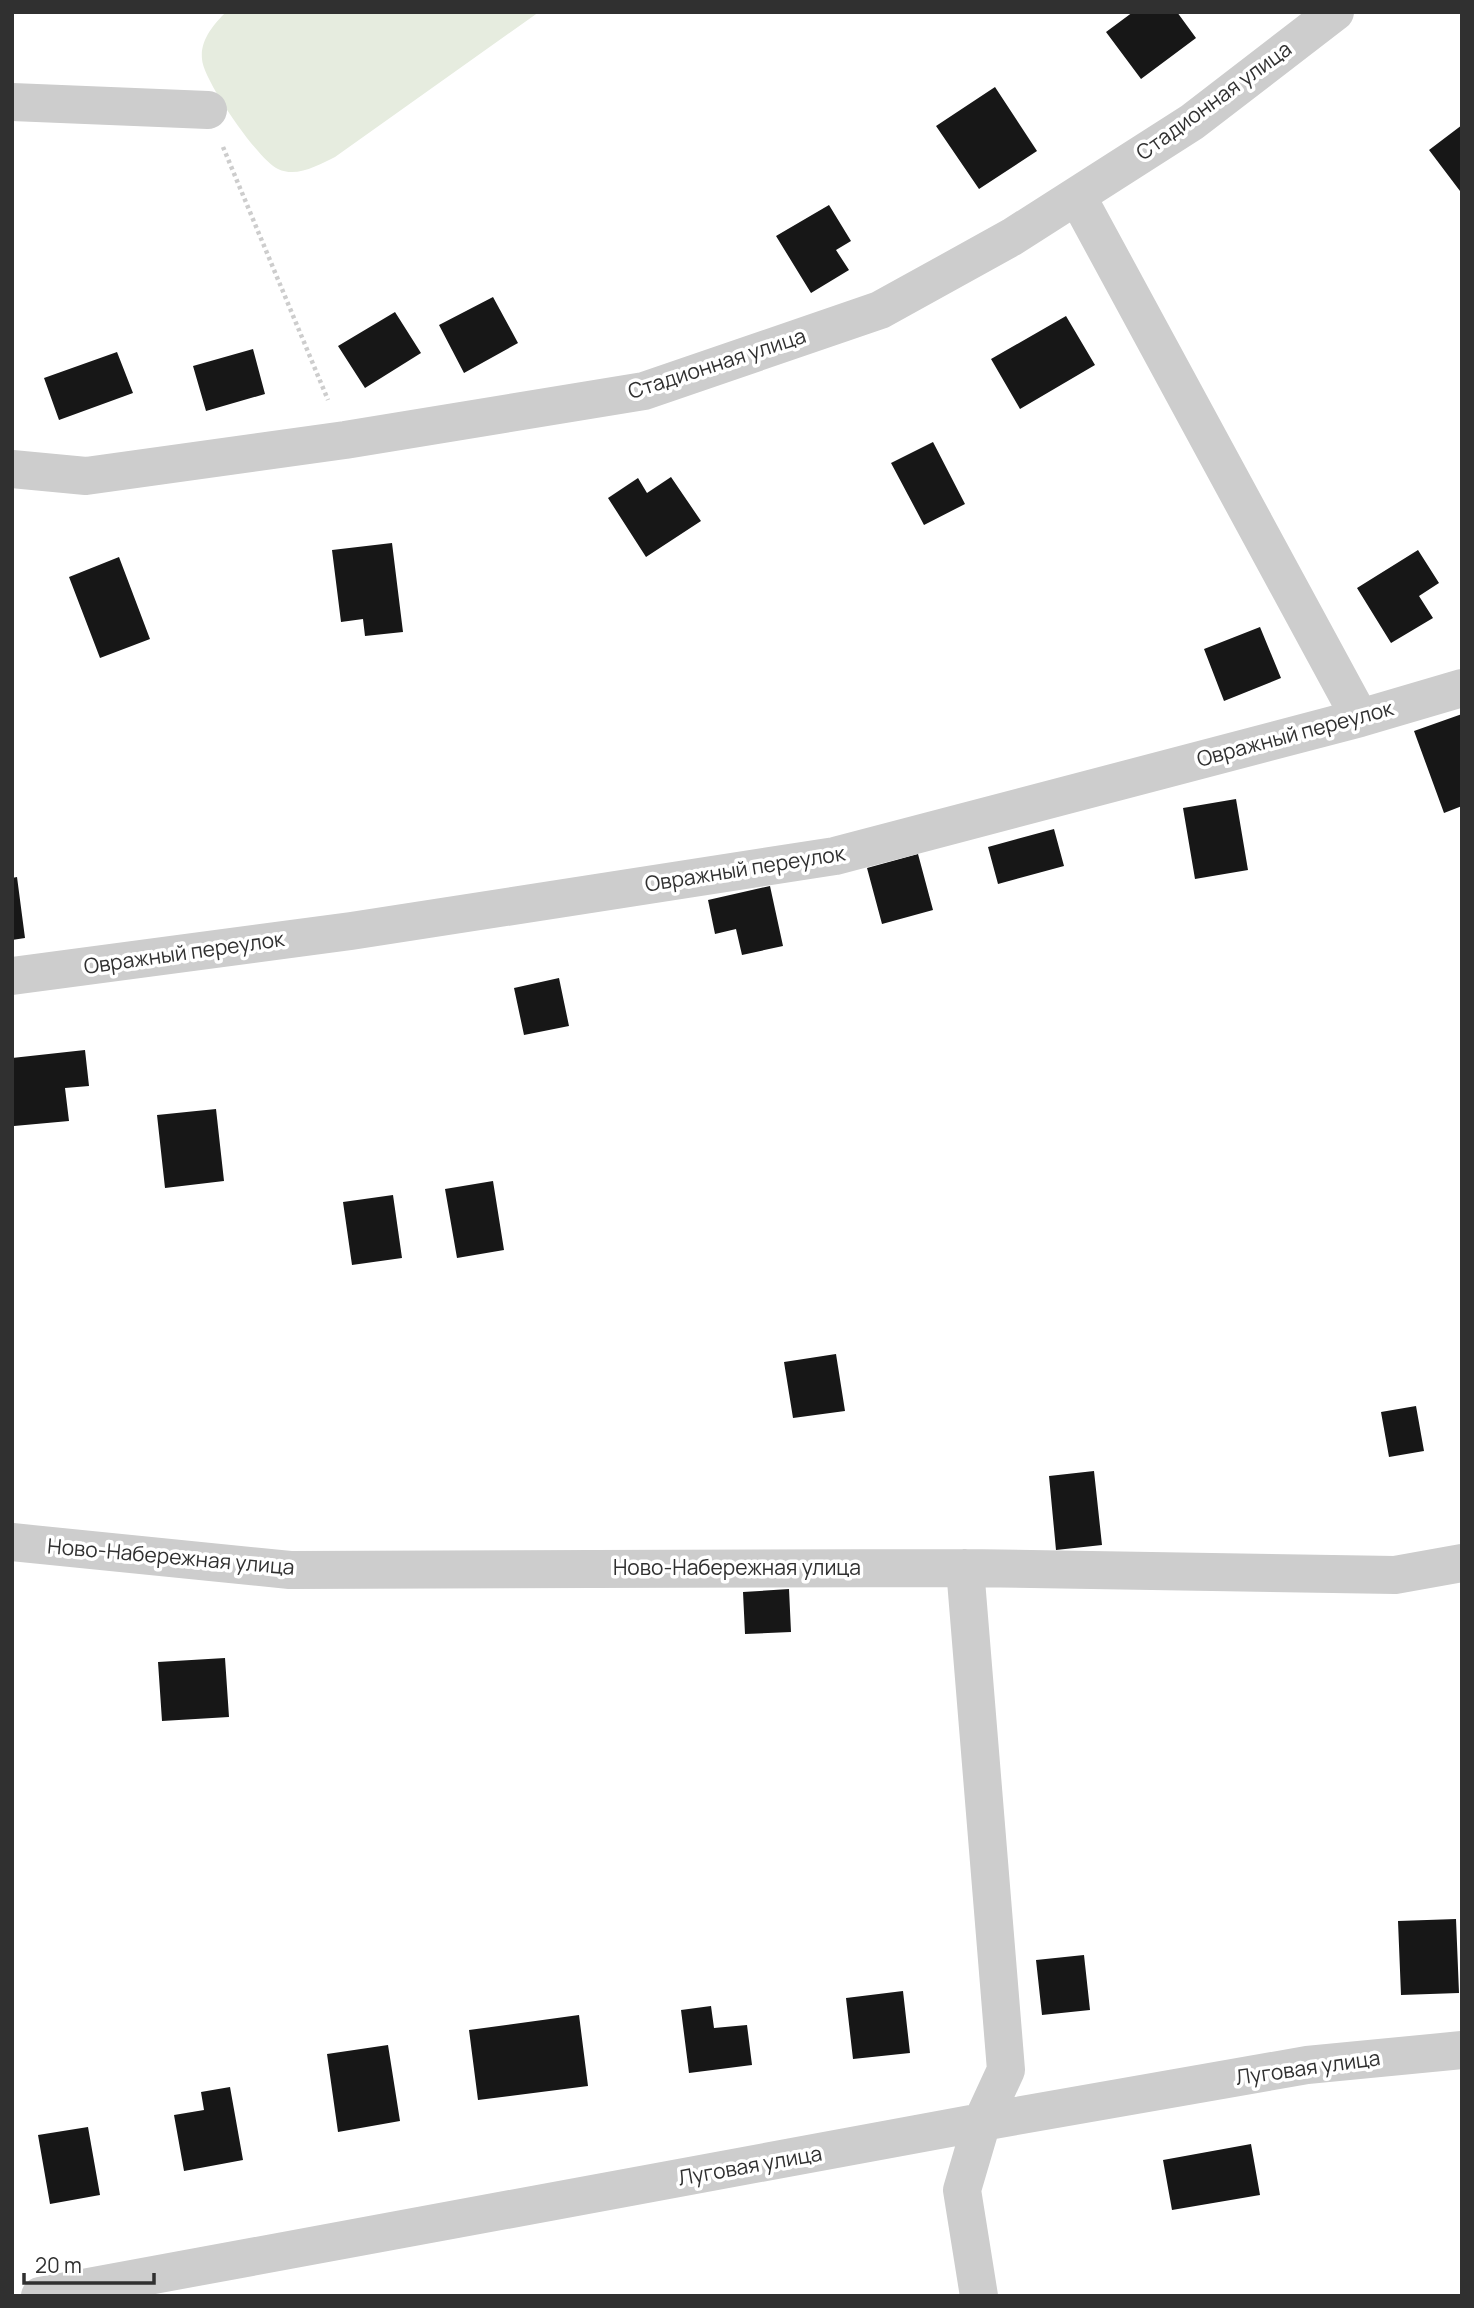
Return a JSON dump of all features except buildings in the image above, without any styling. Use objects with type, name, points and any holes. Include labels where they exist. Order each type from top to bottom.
[{"type":"street","name":"Стадионная улица","points":[[12,469],[86,477],[345,440],[644,391],[880,310],[1012,237],[1192,122],[1335,12]]},
{"type":"street","points":[[12,102],[208,110]]},
{"type":"street","points":[[1077,196],[1360,718]]},
{"type":"street","name":"Овражный переулок","points":[[12,976],[351,931],[835,856],[1360,718],[1462,688]]},
{"type":"street","name":"Ново-Набережная улица","points":[[12,1542],[290,1570],[965,1568],[1395,1575],[1462,1563]]},
{"type":"street","points":[[965,1568],[1006,2070],[982,2122],[961,2190],[979,2296]]},
{"type":"street","name":"Луговая улица","points":[[57,2294],[982,2122],[1307,2065],[1462,2050]]},
{"type":"path","points":[[208,110],[345,440]]},
{"type":"shaded area","points":[[226,12],[539,12],[335,157],[293,172],[278,169],[269,163],[245,136],[211,84],[202,59],[203,45]]}]
